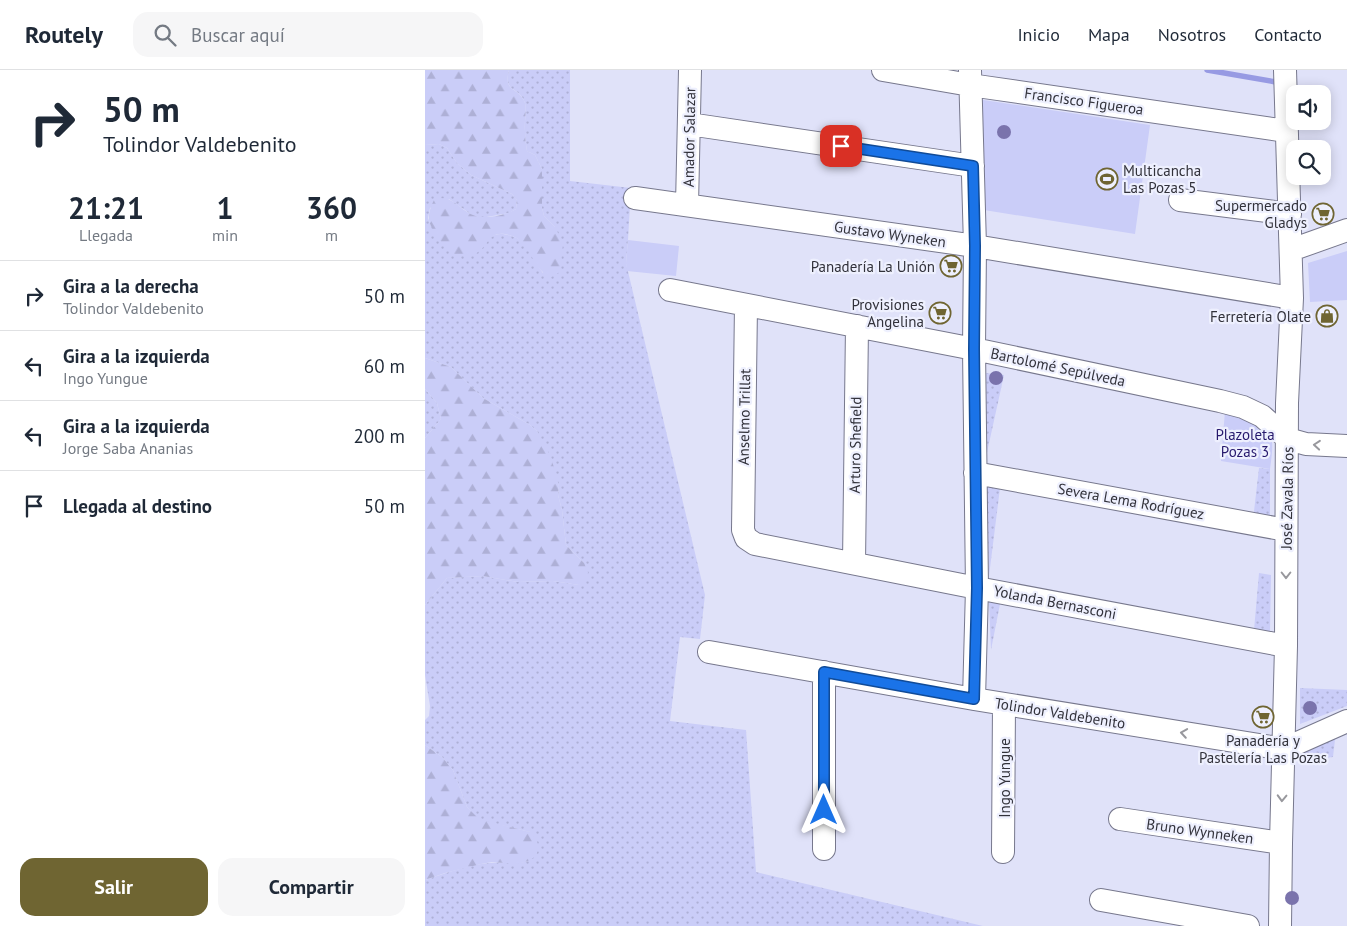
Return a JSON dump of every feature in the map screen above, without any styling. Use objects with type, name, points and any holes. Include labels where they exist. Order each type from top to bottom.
[{"type":"street","name":"Amador Salazar","points":[[687,205],[690,70]]},
{"type":"street","name":"Francisco Figueroa","points":[[883,70],[970,77],[1286,131]]},
{"type":"street","name":"José Zavala Ríos","points":[[1280,926],[1286,646],[1287,403],[1292,298],[1285,70]]},
{"type":"street","points":[[970,77],[975,246],[974,349],[977,588],[974,699]]},
{"type":"street","points":[[689,124],[973,166]]},
{"type":"street","name":"Gustavo Wyneken","points":[[635,198],[975,246],[1292,298]]},
{"type":"street","points":[[1180,200],[1290,214]]},
{"type":"street","points":[[1291,250],[1347,230]]},
{"type":"street","name":"Bartolomé Sepúlveda","points":[[670,290],[974,349],[1220,401],[1243,407],[1262,416],[1288,439],[1306,444],[1347,446]]},
{"type":"street","name":"Anselmo Trillat","points":[[743,530],[746,305]]},
{"type":"street","name":"Arturo Shefield","points":[[854,563],[857,326]]},
{"type":"street","name":"Severa Lema Rodríguez","points":[[975,473],[1286,530]]},
{"type":"street","name":"Yolanda Bernasconi","points":[[743,530],[746,538],[755,544],[1286,646]]},
{"type":"street","name":"Tolindor Valdebenito","points":[[709,652],[974,699],[1284,749]]},
{"type":"street","points":[[824,672],[824,849]]},
{"type":"street","name":"Ingo Yungue","points":[[1003,852],[1005,704]]},
{"type":"street","points":[[1284,749],[1347,721]]},
{"type":"street","name":"Bruno Wynneken","points":[[1120,819],[1281,843]]},
{"type":"street","points":[[1101,900],[1248,926]]},
{"type":"green space","points":[[425,70],[509,70],[508,83],[525,103],[527,151],[535,155],[542,169],[542,208],[544,216],[555,227],[563,243],[560,272],[551,277],[544,273],[523,243],[509,235],[497,234],[480,251],[471,255],[456,255],[446,248],[440,240],[429,219],[434,200],[440,198],[450,200],[473,215],[483,217],[501,215],[516,209],[517,200],[512,194],[471,175],[457,163],[447,148],[439,144],[425,145]]},
{"type":"green space","points":[[509,70],[570,70],[570,181],[631,188],[626,263],[705,595],[700,639],[680,637],[670,721],[746,730],[756,872],[983,926],[425,926],[425,880],[481,864],[528,861],[530,832],[479,820],[467,807],[453,770],[442,757],[425,745],[425,720],[429,716],[430,706],[425,675],[425,605],[447,578],[483,576],[518,582],[553,581],[579,585],[584,563],[566,545],[562,510],[558,495],[559,486],[537,431],[483,398],[451,367],[425,358],[425,145],[439,144],[447,148],[457,163],[471,175],[512,194],[517,200],[516,209],[509,213],[481,218],[472,215],[449,199],[430,208],[428,218],[431,226],[481,249],[494,235],[512,236],[521,240],[526,245],[543,273],[555,227],[544,216],[542,208],[542,169],[535,155],[527,151],[525,103],[520,94],[510,87],[508,83]]},
{"type":"green space","points":[[977,99],[1150,125],[1135,234],[984,210]]},
{"type":"green space","points":[[628,240],[679,246],[676,276],[627,271]]},
{"type":"green space","points":[[1347,251],[1347,300],[1310,302],[1308,263]]},
{"type":"green space","points":[[425,358],[451,367],[483,398],[537,431],[551,457],[559,486],[558,495],[562,510],[566,545],[584,563],[588,572],[587,580],[579,585],[553,581],[518,582],[483,576],[447,578],[425,605],[425,438],[441,419],[437,403],[425,389]]},
{"type":"green space","points":[[986,373],[1004,375],[986,457]]},
{"type":"green space","points":[[425,389],[437,403],[441,419],[425,438]]},
{"type":"green space","name":"Plazoleta Pozas 3","points":[[1225,411],[1260,425],[1270,435],[1272,452],[1270,469],[1221,461]]},
{"type":"green space","points":[[1259,468],[1270,469],[1270,518],[1253,520]]},
{"type":"green space","points":[[986,485],[1000,488],[989,576]]},
{"type":"green space","points":[[1259,573],[1271,575],[1270,632],[1254,630]]},
{"type":"green space","points":[[989,602],[1000,604],[991,650]]},
{"type":"green space","points":[[1300,688],[1347,690],[1347,706],[1300,724]]},
{"type":"green space","points":[[1336,731],[1333,757],[1299,761],[1300,750]]},
{"type":"green space","points":[[425,745],[442,757],[453,770],[467,807],[479,819],[530,832],[536,839],[539,847],[536,856],[518,864],[492,862],[445,873],[425,880]]},
{"type":"waterway","points":[[1207,70],[1276,82]]},
{"type":"place","name":"Multicancha Las Pozas 5","points":[[1107,179]]},
{"type":"place","name":"Supermercado Gladys","points":[[1323,214]]},
{"type":"place","name":"Panadería La Unión","points":[[951,266]]},
{"type":"place","name":"Provisiones Angelina","points":[[940,313]]},
{"type":"place","name":"Ferretería Olate","points":[[1327,316]]},
{"type":"place","name":"Panadería y Pastelería Las Pozas","points":[[1263,717]]},
{"type":"route","points":[[824,810],[824,672],[974,699],[977,588],[973,166],[841,146]]}]
